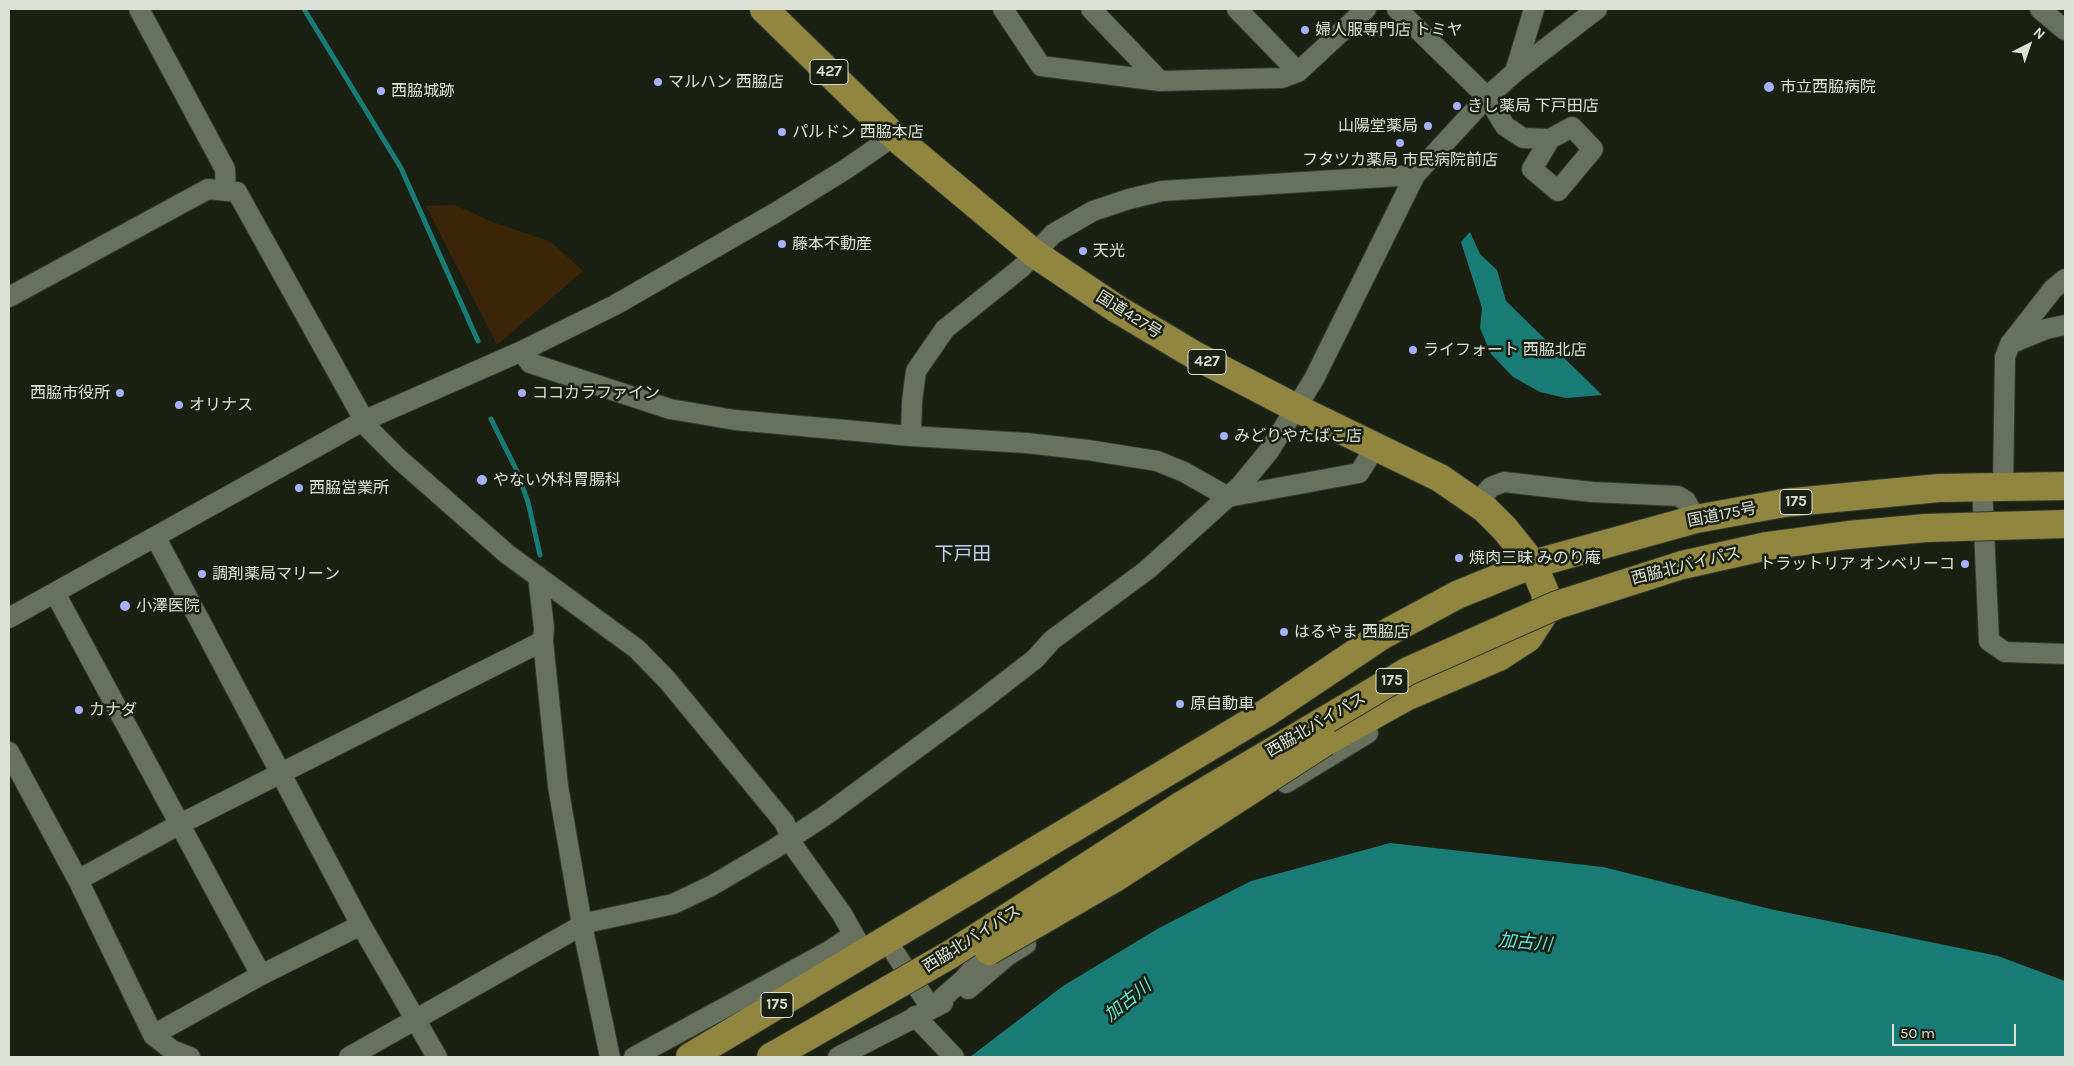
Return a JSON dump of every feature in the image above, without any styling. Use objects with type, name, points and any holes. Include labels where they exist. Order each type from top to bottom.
[{"type":"highway","name":"国道427号","points":[[764,9],[894,136],[1035,254],[1118,309],[1189,351],[1296,408],[1440,478],[1476,503],[1505,529],[1533,564]]},
{"type":"highway","name":"国道175号","points":[[1533,564],[1696,519],[1784,503],[1842,496],[1993,486],[2065,486]]},
{"type":"highway","name":"西脇北バイパス","points":[[792,1054],[1182,805],[1408,671],[1557,605],[1682,565],[1767,546],[1848,535],[1926,528],[2008,524],[2065,524]]},
{"type":"highway","name":"175","points":[[690,1057],[868,943],[1266,713],[1381,636],[1457,595],[1533,564],[1546,595],[1545,612],[1528,638],[1499,656],[1406,697],[1325,742],[1115,878],[792,1054]]},
{"type":"street","points":[[140,9],[225,169],[226,190]]},
{"type":"street","points":[[1003,9],[1041,66],[1160,81],[1282,78],[1298,72],[1366,9]]},
{"type":"street","points":[[1091,9],[1160,81]]},
{"type":"street","points":[[1237,9],[1298,72]]},
{"type":"street","points":[[1397,9],[1487,97],[1505,126],[1523,138],[1550,139]]},
{"type":"street","points":[[1515,72],[1534,9]]},
{"type":"street","points":[[349,1057],[587,923],[673,904],[711,886],[792,838],[1014,676],[1052,640],[1147,570],[1240,486],[1269,451],[1314,378],[1415,176],[1487,97],[1515,72],[1597,9]]},
{"type":"street","points":[[2040,9],[2065,30]]},
{"type":"street","points":[[9,618],[156,538],[363,421],[522,351],[615,305],[759,223],[846,169],[894,136]]},
{"type":"street","points":[[911,436],[912,401],[916,371],[945,329],[1021,268],[1054,234],[1094,211],[1129,199],[1162,191],[1415,176]]},
{"type":"street","points":[[9,297],[208,190],[237,192],[363,421],[399,459],[507,554],[637,650],[668,681],[784,822],[792,838],[792,844],[842,914],[868,943],[954,1057]]},
{"type":"street","points":[[2065,279],[2052,289],[2010,344],[2005,357],[1993,486],[1989,641],[2005,652],[2065,654]]},
{"type":"street","points":[[2010,344],[2046,329],[2065,325]]},
{"type":"street","points":[[522,351],[530,363],[670,409],[735,420],[911,436],[1026,443],[1157,461],[1184,472],[1228,497],[1359,473],[1376,446]]},
{"type":"street","points":[[1476,503],[1491,488],[1504,482],[1592,492],[1678,496],[1686,501],[1696,519]]},
{"type":"street","points":[[156,538],[361,925],[438,1057]]},
{"type":"street","points":[[538,576],[558,786],[587,923],[610,1057]]},
{"type":"street","points":[[56,593],[261,975]]},
{"type":"street","points":[[78,880],[180,824],[544,641]]},
{"type":"street","points":[[925,1018],[964,979],[991,946],[1003,935],[1305,737],[1369,701],[1444,680]]},
{"type":"street","points":[[838,1057],[925,1018],[963,994],[1007,956],[1370,731]]},
{"type":"street","points":[[9,752],[78,880],[153,1035],[172,1050],[190,1057]]},
{"type":"street","points":[[153,1035],[261,975],[361,925]]},
{"type":"street","points":[[634,1057],[829,951],[868,943]]},
{"type":"shaded area","points":[[455,205],[490,221],[551,242],[583,271],[497,345],[426,206]]},
{"type":"water","points":[[1470,232],[1480,254],[1497,270],[1506,301],[1602,395],[1566,398],[1540,392],[1513,377],[1491,354],[1480,328],[1482,308],[1461,242]]},
{"type":"water","name":"加古川","points":[[1390,843],[1603,867],[1770,909],[1998,956],[2065,981],[2065,1057],[970,1057],[1063,986],[1159,928],[1251,881]]},
{"type":"waterway","points":[[304,9],[401,168],[478,341]]},
{"type":"waterway","points":[[491,419],[517,471],[528,502],[540,555]]},
{"type":"place","name":"婦人服専門店 トミヤ","points":[[1305,30]]},
{"type":"place","name":"マルハン 西脇店","points":[[658,82]]},
{"type":"place","name":"市立西脇病院","points":[[1769,87]]},
{"type":"place","name":"西脇城跡","points":[[381,91]]},
{"type":"place","name":"きし薬局 下戸田店","points":[[1457,106]]},
{"type":"place","name":"山陽堂薬局","points":[[1428,126]]},
{"type":"place","name":"パルドン 西脇本店","points":[[782,132]]},
{"type":"place","name":"フタツカ薬局 市民病院前店","points":[[1400,143]]},
{"type":"place","name":"藤本不動産","points":[[782,244]]},
{"type":"place","name":"天光","points":[[1083,251]]},
{"type":"place","name":"ライフォート 西脇北店","points":[[1413,350]]},
{"type":"place","name":"西脇市役所","points":[[120,393]]},
{"type":"place","name":"ココカラファイン","points":[[522,393]]},
{"type":"place","name":"オリナス","points":[[179,405]]},
{"type":"place","name":"みどりやたばこ店","points":[[1224,436]]},
{"type":"place","name":"やない外科胃腸科","points":[[482,480]]},
{"type":"place","name":"西脇営業所","points":[[299,488]]},
{"type":"place","name":"焼肉三昧 みのり庵","points":[[1459,558]]},
{"type":"place","name":"トラットリア オンベリーコ","points":[[1965,564]]},
{"type":"place","name":"調剤薬局マリーン","points":[[202,574]]},
{"type":"place","name":"小澤医院","points":[[125,606]]},
{"type":"place","name":"はるやま 西脇店","points":[[1284,632]]},
{"type":"place","name":"原自動車","points":[[1180,704]]},
{"type":"place","name":"カナダ","points":[[79,710]]},
{"type":"district","name":"下戸田","points":[[963,555]]}]
